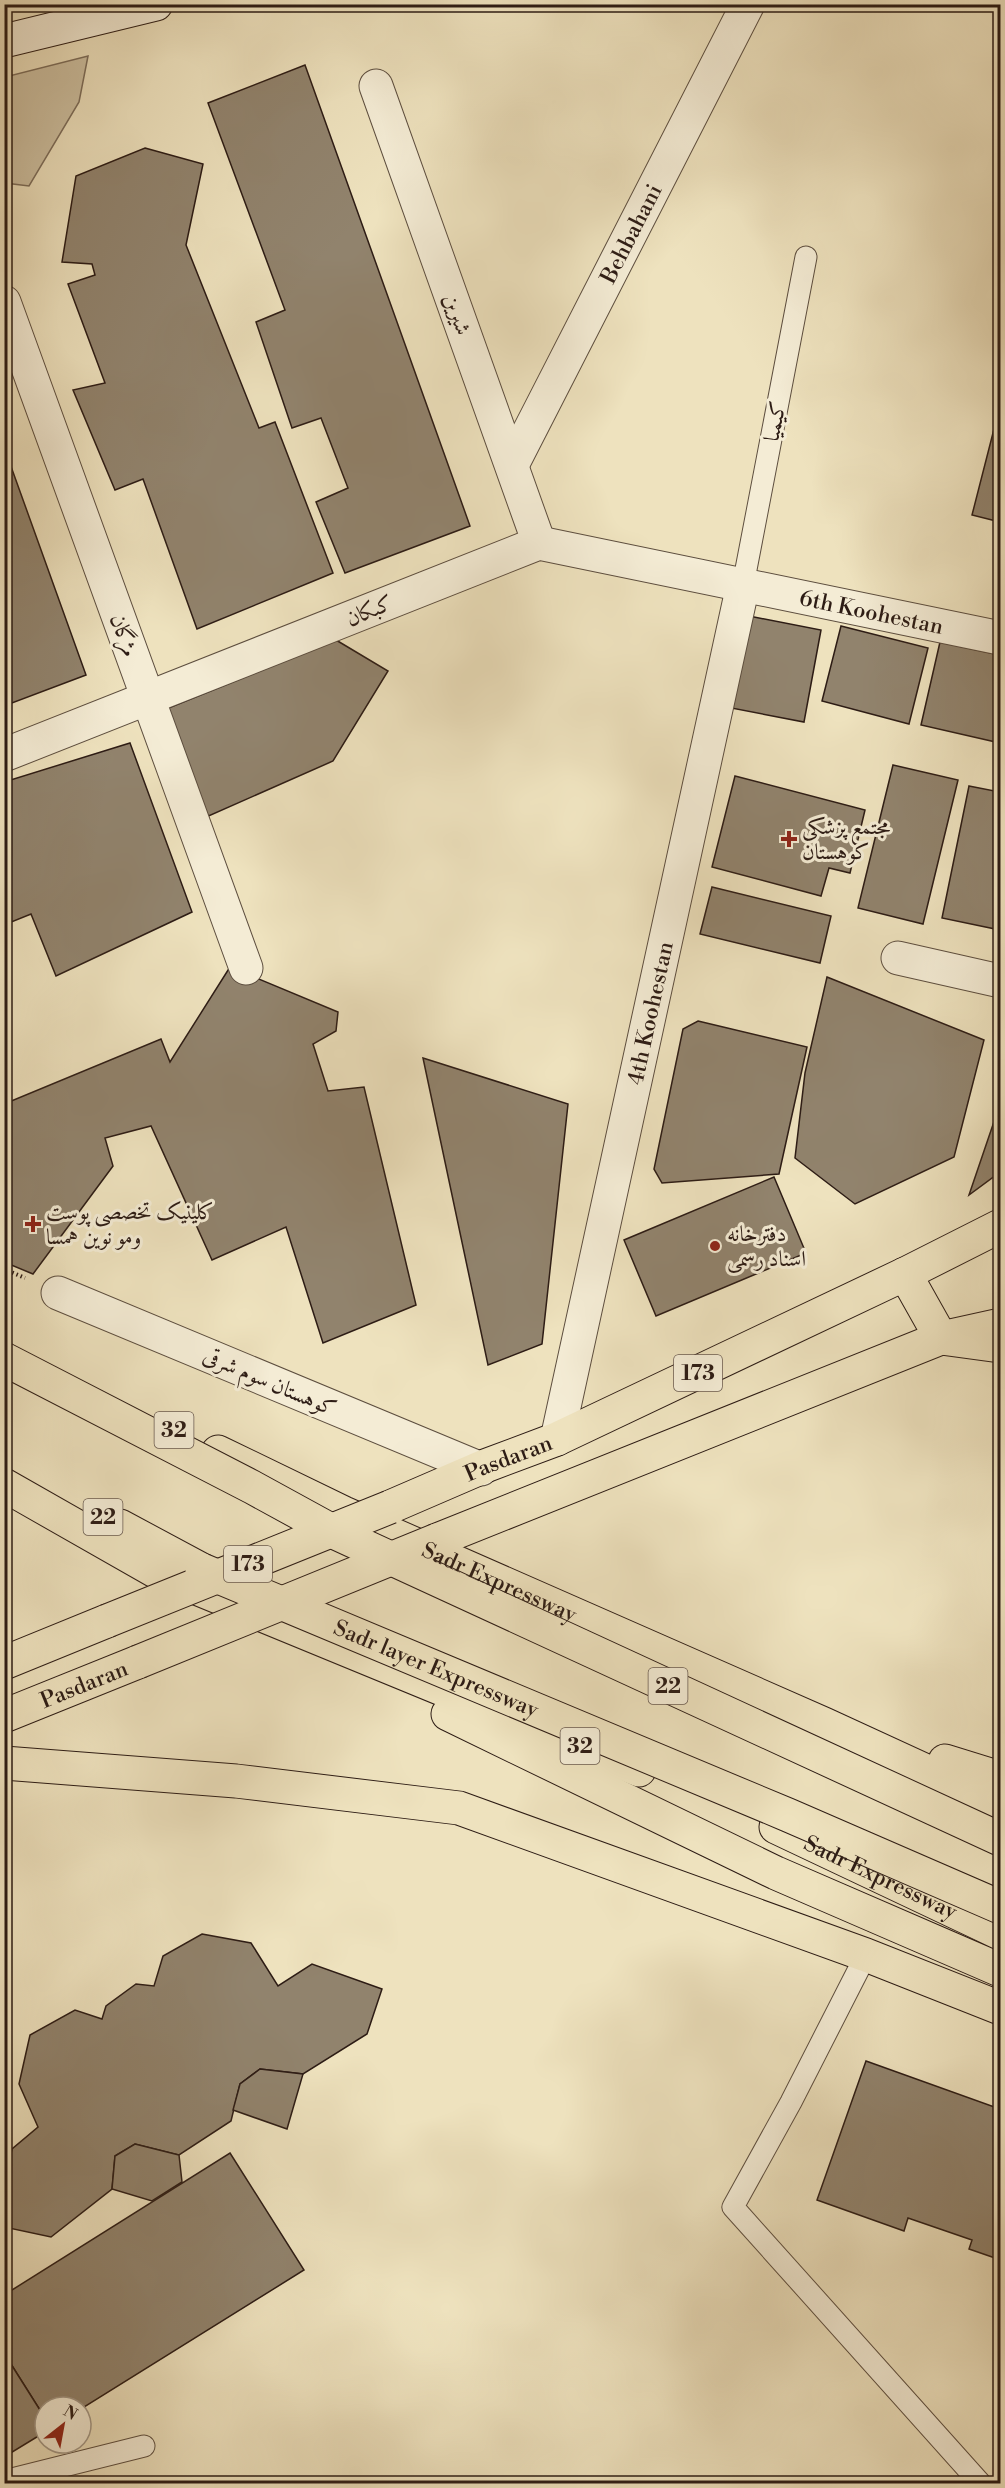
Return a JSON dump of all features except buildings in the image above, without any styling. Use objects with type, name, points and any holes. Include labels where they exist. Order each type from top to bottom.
[{"type":"main road","name":"Pasdaran","points":[[4,1664],[558,1439],[1000,1226]]},
{"type":"main road","points":[[904,1274],[941,1338],[1000,1346]]},
{"type":"main road","name":"Pasdaran","points":[[4,1716],[941,1338],[1000,1325]]},
{"type":"main road","name":"Sadr Expressway","points":[[4,1345],[344,1513],[824,1724],[1000,1805]]},
{"type":"main road","name":"22","points":[[4,1359],[336,1533],[1000,1839]]},
{"type":"main road","name":"Sadr layer Expressway","points":[[4,1465],[202,1570],[788,1815],[1000,1907]]},
{"type":"main road","name":"Sadr Expressway","points":[[4,1485],[155,1571],[785,1830],[1000,1933]]},
{"type":"main road","points":[[155,1571],[776,1873],[1000,1970]]},
{"type":"main road","points":[[824,1724],[1000,1778]]},
{"type":"main road","points":[[4,1762],[236,1780],[459,1808],[866,1955],[1000,2008]]},
{"type":"street","points":[[4,41],[156,4]]},
{"type":"street","name":"Behbahani","points":[[512,465],[748,4]]},
{"type":"street","name":"شیرین","points":[[376,86],[540,543]]},
{"type":"street","name":"مژگان","points":[[4,302],[246,968]]},
{"type":"street","points":[[540,543],[743,585]]},
{"type":"street","name":"کبکان","points":[[4,755],[540,543]]},
{"type":"street","name":"6th Koohestan","points":[[743,585],[1000,638]]},
{"type":"street","name":"4th Koohestan","points":[[558,1439],[743,585]]},
{"type":"street","points":[[898,958],[1000,981]]},
{"type":"street","name":"کوهستان سوم شرقی","points":[[58,1293],[481,1469]]},
{"type":"lane","name":"کیمیا","points":[[743,585],[806,257]]},
{"type":"lane","points":[[866,1955],[791,2102],[733,2207],[981,2484]]},
{"type":"lane","points":[[4,2481],[144,2446]]},
{"type":"shaded area","points":[[88,56],[79,102],[29,186],[5,183],[5,77]]},
{"type":"place","name":"مجتمع پزشکی کوهستان","points":[[789,839]]},
{"type":"place","name":"کلینیک تخصصی پوست ومو نوین همسا","points":[[33,1224]]},
{"type":"place","name":"دفترخانه اسناد رسمی","points":[[715,1246]]}]
